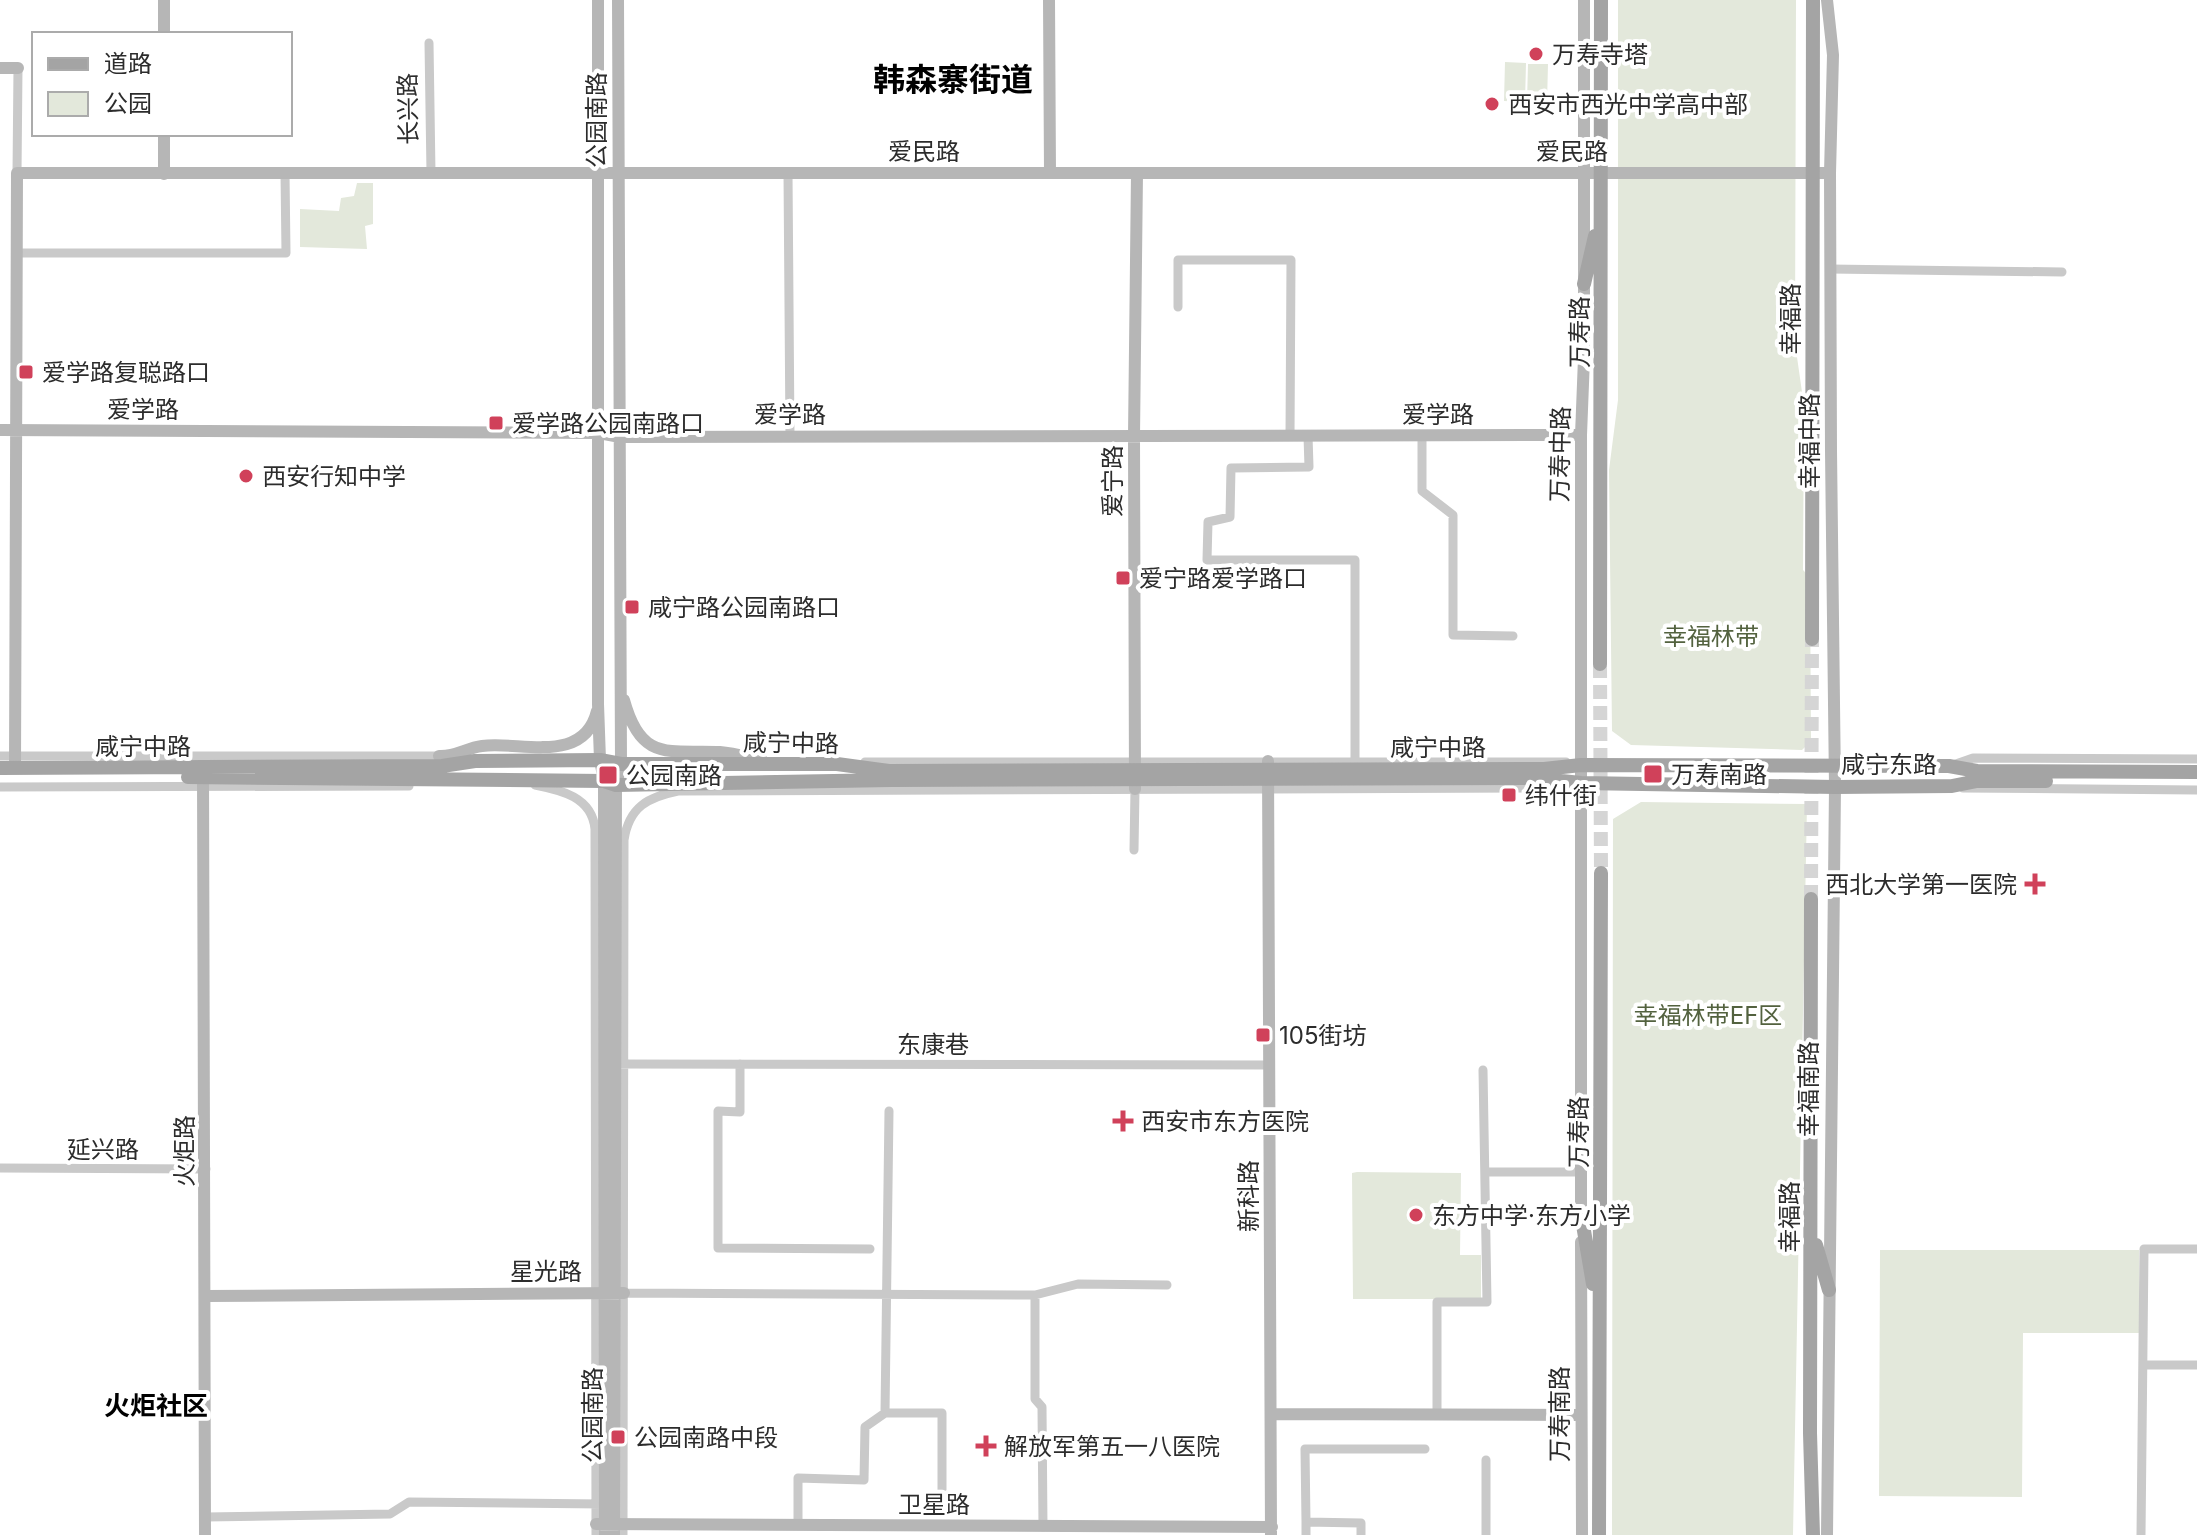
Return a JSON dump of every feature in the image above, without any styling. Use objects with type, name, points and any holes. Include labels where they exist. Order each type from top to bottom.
[{"type":"main road","name":"万寿路","points":[[1600,664],[1601,0]]},
{"type":"main road","name":"幸福路","points":[[1812,639],[1813,0]]},
{"type":"main road","points":[[1584,284],[1601,204]]},
{"type":"main road","name":"咸宁中路","points":[[10,764],[202,777],[442,766],[475,761],[600,760],[621,764],[837,764],[889,771],[1532,778],[1581,783]]},
{"type":"main road","name":"咸宁东路","points":[[1581,765],[1949,766],[1977,771],[2197,772]]},
{"type":"main road","name":"咸宁中路","points":[[1269,775],[1544,769],[1581,765]]},
{"type":"main road","name":"咸宁中路","points":[[0,777],[661,784],[1135,774]]},
{"type":"main road","name":"咸宁东路","points":[[1581,783],[1835,787],[1952,786],[1977,781],[2197,781]]},
{"type":"main road","name":"万寿路","points":[[1599,1532],[1601,873]]},
{"type":"main road","name":"幸福路","points":[[1811,899],[1813,1535]]},
{"type":"main road","points":[[1581,1213],[1599,1325]]},
{"type":"main road","points":[[1811,1226],[1829,1290]]},
{"type":"street","points":[[164,0],[164,32]]},
{"type":"street","name":"公园南路","points":[[598,0],[598,704],[600,760],[610,783],[609,1529]]},
{"type":"street","name":"公园南路","points":[[610,783],[621,764],[618,0]]},
{"type":"street","points":[[1049,0],[1050,173]]},
{"type":"street","name":"万寿中路","points":[[1581,765],[1584,0]]},
{"type":"street","name":"幸福中路","points":[[1827,0],[1833,55],[1830,269],[1835,787]]},
{"type":"street","name":"长兴路","points":[[429,43],[431,173]]},
{"type":"street","points":[[0,68],[18,68],[17,430],[10,764]]},
{"type":"street","points":[[164,136],[164,174]]},
{"type":"street","name":"爱民路","points":[[17,173],[1830,173]]},
{"type":"street","points":[[17,253],[286,253],[285,173]]},
{"type":"street","points":[[788,173],[790,436]]},
{"type":"street","name":"爱宁路","points":[[1135,774],[1137,173]]},
{"type":"street","points":[[1178,307],[1178,260],[1291,260],[1290,436]]},
{"type":"street","points":[[1830,269],[2062,272]]},
{"type":"street","name":"爱学路","points":[[0,430],[599,433],[620,437],[1581,435]]},
{"type":"street","points":[[1308,436],[1309,467],[1231,468],[1230,517],[1208,522],[1207,560],[1355,560],[1355,761]]},
{"type":"street","points":[[1422,436],[1422,491],[1453,515],[1453,635],[1513,636]]},
{"type":"street","points":[[620,687],[635,728],[653,748],[669,752],[732,753],[774,764]]},
{"type":"street","points":[[0,756],[10,764],[439,756],[459,754],[481,746],[568,746],[592,724],[598,704]]},
{"type":"street","points":[[439,756],[475,761]]},
{"type":"street","points":[[1949,766],[1973,758],[2197,759]]},
{"type":"street","points":[[1269,775],[1355,761],[1562,761],[1581,765]]},
{"type":"street","name":"万寿南路","points":[[1581,765],[1582,1535]]},
{"type":"street","points":[[610,1064],[626,830],[628,820],[640,806],[657,796],[678,791],[1135,774],[1134,850]]},
{"type":"street","name":"新科路","points":[[1269,775],[1272,1531]]},
{"type":"street","points":[[0,787],[202,777]]},
{"type":"street","name":"火炬路","points":[[202,777],[206,1169],[205,1535]]},
{"type":"street","points":[[514,782],[572,795],[587,807],[595,821],[610,1064],[610,1293]]},
{"type":"street","points":[[661,784],[678,791]]},
{"type":"street","points":[[1952,786],[1978,789],[2197,790]]},
{"type":"street","name":"幸福南路","points":[[1827,1535],[1835,787]]},
{"type":"street","name":"东康巷","points":[[610,1064],[1270,1065]]},
{"type":"street","points":[[740,1064],[740,1112],[718,1111],[718,1248],[870,1249]]},
{"type":"street","points":[[1437,1415],[1437,1302],[1487,1302],[1483,1070]]},
{"type":"street","points":[[885,1413],[889,1111]]},
{"type":"street","name":"延兴路","points":[[0,1168],[206,1169]]},
{"type":"street","points":[[1485,1172],[1581,1172]]},
{"type":"street","points":[[2141,1535],[2144,1249],[2197,1249]]},
{"type":"street","name":"星光路","points":[[206,1296],[610,1293],[1035,1295],[1078,1284],[1167,1285]]},
{"type":"street","name":"公园南路","points":[[609,1529],[600,1504],[610,1293]]},
{"type":"street","points":[[1035,1295],[1035,1399],[1042,1407],[1043,1527]]},
{"type":"street","points":[[2143,1365],[2197,1365]]},
{"type":"street","points":[[798,1525],[798,1478],[864,1480],[865,1427],[885,1413],[942,1413],[942,1498]]},
{"type":"street","points":[[1271,1414],[1581,1415]]},
{"type":"street","points":[[1306,1535],[1305,1449],[1425,1449]]},
{"type":"street","points":[[1486,1460],[1486,1535]]},
{"type":"street","points":[[206,1517],[390,1514],[409,1502],[600,1504]]},
{"type":"street","points":[[1306,1522],[1361,1523],[1361,1535]]},
{"type":"street","name":"卫星路","points":[[609,1529],[709,1530],[798,1525],[870,1530],[1043,1527],[1099,1531],[1272,1531]]},
{"type":"green space","name":"幸福林带","points":[[1618,0],[1796,0],[1795,343],[1804,406],[1803,570],[1810,577],[1811,741],[1802,750],[1631,745],[1612,731],[1609,470],[1618,400]]},
{"type":"green space","points":[[1505,62],[1526,63],[1525,102],[1504,101]]},
{"type":"green space","points":[[1528,64],[1548,64],[1547,103],[1527,102]]},
{"type":"green space","points":[[357,183],[373,183],[373,224],[365,226],[367,249],[300,247],[300,209],[339,211],[341,198],[354,196]]},
{"type":"green space","name":"幸福林带EF区","points":[[1641,802],[1807,804],[1793,1535],[1612,1535],[1613,819]]},
{"type":"green space","points":[[1352,1173],[1461,1173],[1460,1255],[1481,1255],[1481,1299],[1353,1299]]},
{"type":"green space","points":[[1880,1250],[2139,1250],[2139,1333],[2023,1333],[2022,1497],[1879,1496]]},
{"type":"tunnel","points":[[1811,899],[1812,639]]},
{"type":"tunnel","points":[[1600,664],[1601,873]]},
{"type":"place","name":"万寿寺塔","points":[[1536,54]]},
{"type":"place","name":"西安市西光中学高中部","points":[[1492,104]]},
{"type":"place","name":"爱学路复聪路口","points":[[26,372]]},
{"type":"place","name":"爱学路公园南路口","points":[[496,423]]},
{"type":"place","name":"西安行知中学","points":[[246,476]]},
{"type":"place","name":"爱宁路爱学路口","points":[[1123,578]]},
{"type":"place","name":"咸宁路公园南路口","points":[[632,607]]},
{"type":"place","name":"万寿南路","points":[[1653,774]]},
{"type":"place","name":"公园南路","points":[[608,775]]},
{"type":"place","name":"纬什街","points":[[1509,795]]},
{"type":"place","name":"西北大学第一医院","points":[[2035,884]]},
{"type":"place","name":"105街坊","points":[[1263,1035]]},
{"type":"place","name":"西安市东方医院","points":[[1123,1121]]},
{"type":"place","name":"东方中学·东方小学","points":[[1416,1215]]},
{"type":"place","name":"公园南路中段","points":[[618,1437]]},
{"type":"place","name":"解放军第五一八医院","points":[[986,1446]]},
{"type":"district","name":"韩森寨街道","points":[[953,79]]},
{"type":"district","name":"火炬社区","points":[[156,1405]]}]
